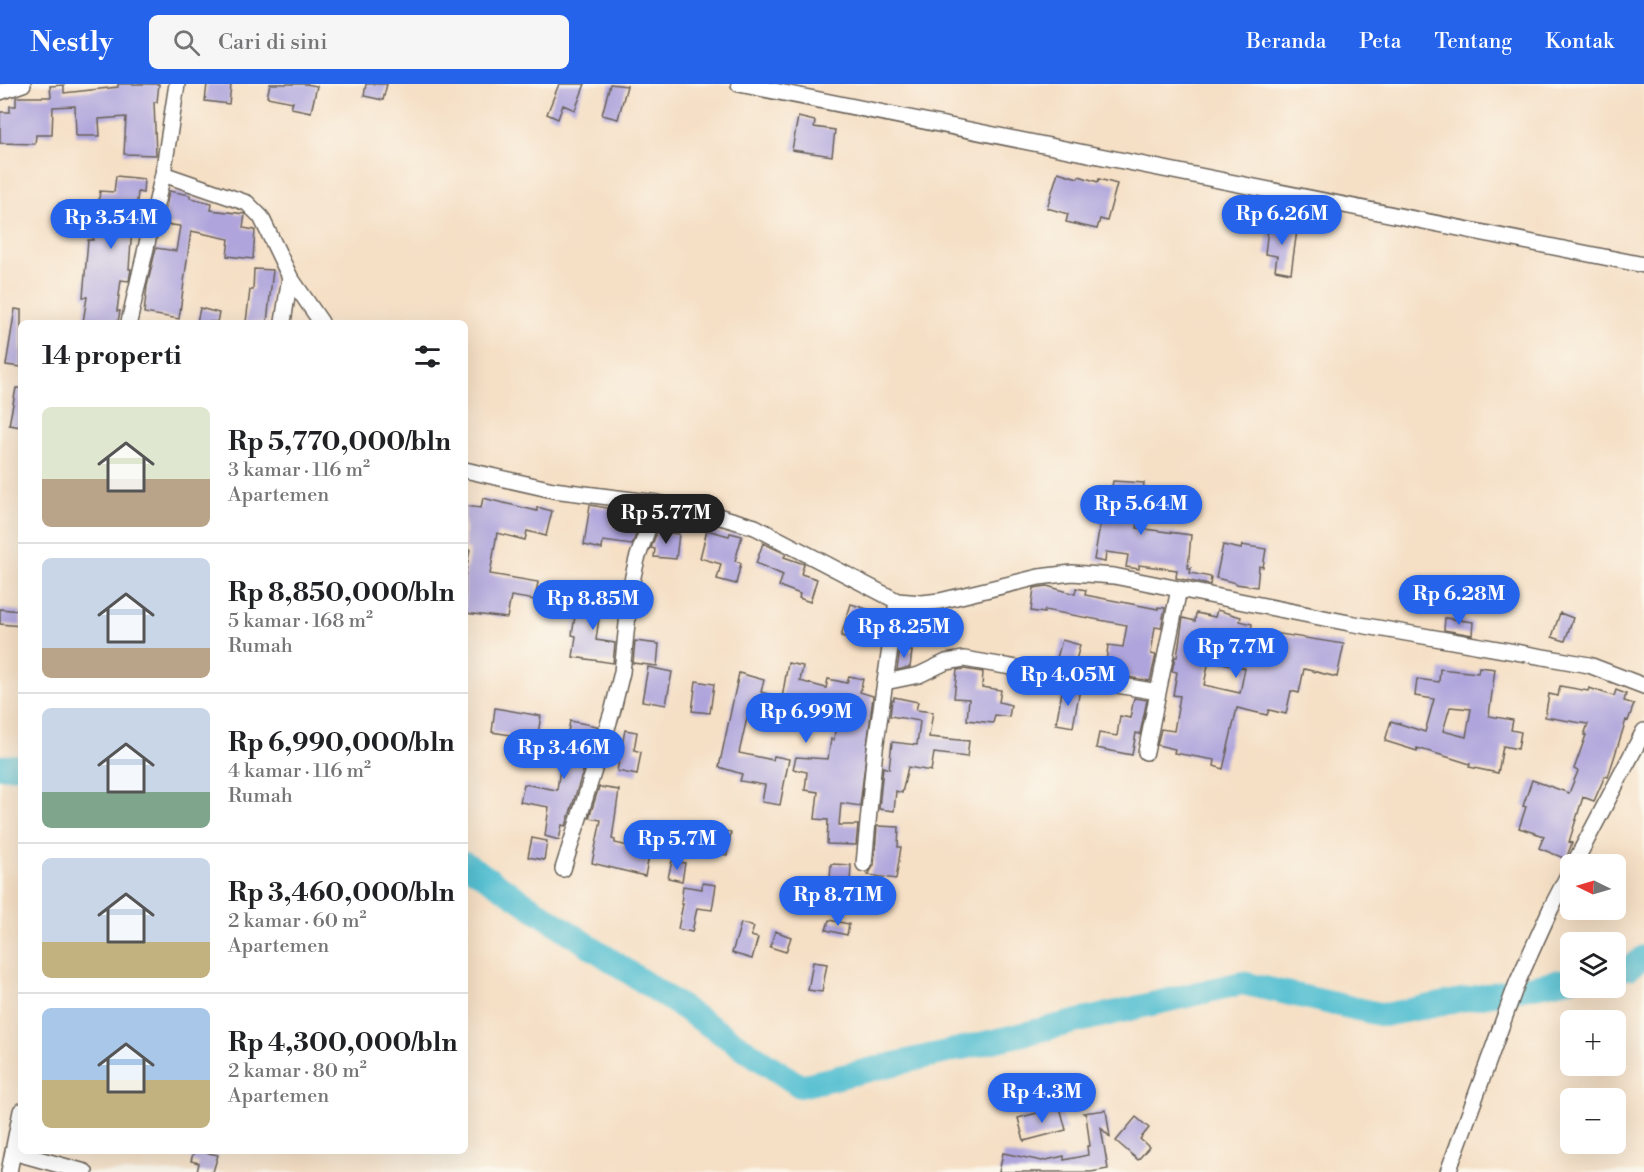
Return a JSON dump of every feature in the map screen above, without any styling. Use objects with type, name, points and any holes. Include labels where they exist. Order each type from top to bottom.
[{"type":"street","points":[[0,92],[23,84]]},
{"type":"street","points":[[129,320],[163,174],[177,84]]},
{"type":"street","points":[[739,84],[1644,265]]},
{"type":"street","points":[[163,174],[247,203],[261,217],[290,277],[320,320]]},
{"type":"street","points":[[283,320],[290,277]]},
{"type":"street","points":[[468,471],[553,490],[657,503],[755,526],[897,601],[940,601],[1039,577],[1072,573],[1114,576],[1349,623],[1589,665],[1644,686]]},
{"type":"street","points":[[563,869],[613,708],[622,672],[631,585],[657,503]]},
{"type":"street","points":[[1146,752],[1179,589]]},
{"type":"street","points":[[864,864],[875,749],[897,601]]},
{"type":"street","points":[[885,682],[919,675],[946,662],[964,659],[1158,692]]},
{"type":"street","points":[[1579,854],[1644,731]]},
{"type":"street","points":[[1448,1172],[1503,1018],[1560,890]]},
{"type":"street","points":[[9,1172],[18,1126]]},
{"type":"street","points":[[13,1152],[18,1153]]},
{"type":"street","points":[[20,1154],[85,1172]]},
{"type":"building","points":[[118,84],[159,84],[157,102],[154,102],[156,155],[124,154],[126,117],[99,119],[100,136],[76,136],[75,106],[53,107],[52,135],[36,135],[35,144],[0,143],[0,112],[10,112],[10,106],[16,106],[16,97],[51,97],[50,86],[64,85],[64,93],[118,87]]},
{"type":"building","points":[[207,84],[231,85],[229,104],[205,101]]},
{"type":"building","points":[[270,84],[317,86],[311,112],[291,108],[293,102],[267,97]]},
{"type":"building","points":[[366,84],[387,84],[383,100],[364,96]]},
{"type":"building","points":[[559,84],[585,84],[575,110],[563,105],[558,119],[547,114]]},
{"type":"building","points":[[610,84],[627,86],[618,119],[602,115]]},
{"type":"building","points":[[798,117],[815,121],[814,127],[835,130],[832,156],[792,150]]},
{"type":"building","points":[[1058,172],[1078,178],[1079,176],[1098,182],[1099,179],[1117,184],[1107,221],[1100,219],[1097,229],[1066,222],[1068,214],[1047,208]]},
{"type":"building","points":[[116,176],[144,179],[143,193],[138,192],[134,228],[132,228],[129,281],[121,280],[117,311],[120,311],[118,320],[83,320],[87,297],[83,297],[88,240],[93,240],[100,191],[114,192]]},
{"type":"building","points":[[169,191],[212,203],[211,210],[245,214],[243,228],[255,230],[253,259],[227,256],[229,239],[191,231],[179,319],[144,313],[147,286],[156,248],[176,251],[180,226],[163,224]]},
{"type":"building","points":[[1287,221],[1298,223],[1291,273],[1275,270],[1277,256],[1265,254],[1268,228],[1286,230]]},
{"type":"building","points":[[254,269],[273,270],[267,320],[246,320],[250,290],[253,290]]},
{"type":"building","points":[[200,308],[219,313],[217,320],[197,320]]},
{"type":"building","points":[[15,309],[21,310],[21,320],[18,320],[18,367],[6,365]]},
{"type":"building","points":[[16,388],[18,388],[18,426],[9,425]]},
{"type":"building","points":[[1113,481],[1144,483],[1137,528],[1191,535],[1188,568],[1191,568],[1190,573],[1211,577],[1210,585],[1176,578],[1177,570],[1139,565],[1139,569],[1126,567],[1128,555],[1106,552],[1105,562],[1094,560],[1102,513],[1107,514]]},
{"type":"building","points":[[483,498],[537,511],[537,507],[552,511],[546,536],[527,531],[525,540],[497,533],[490,574],[538,582],[535,600],[511,596],[507,618],[468,613],[470,549],[468,549],[468,506],[481,508]]},
{"type":"building","points":[[590,505],[613,509],[611,525],[638,529],[632,545],[603,541],[602,549],[584,545]]},
{"type":"building","points":[[707,530],[729,536],[730,533],[742,536],[735,561],[741,563],[736,584],[717,579],[721,564],[700,558]]},
{"type":"building","points":[[657,532],[679,534],[676,559],[654,557],[655,549],[651,548]]},
{"type":"building","points":[[763,543],[786,554],[784,557],[804,564],[801,574],[817,579],[810,602],[799,598],[800,594],[779,586],[783,575],[756,563]]},
{"type":"building","points":[[1223,545],[1241,549],[1242,545],[1266,549],[1263,567],[1259,566],[1257,587],[1216,578]]},
{"type":"building","points":[[1047,586],[1075,594],[1076,588],[1086,590],[1085,595],[1158,609],[1158,607],[1165,608],[1161,628],[1155,627],[1151,654],[1156,655],[1150,681],[1111,674],[1112,664],[1106,663],[1108,645],[1123,647],[1127,625],[1045,610],[1044,613],[1031,611],[1034,588]]},
{"type":"building","points":[[589,594],[615,598],[613,613],[600,611],[596,640],[615,643],[613,663],[573,657],[576,636],[572,635],[576,610],[586,611]]},
{"type":"building","points":[[851,604],[880,613],[870,645],[841,636]]},
{"type":"building","points":[[0,609],[18,611],[18,626],[0,624]]},
{"type":"building","points":[[1217,610],[1241,617],[1240,621],[1252,624],[1251,631],[1273,637],[1274,633],[1344,644],[1337,677],[1304,669],[1299,693],[1291,691],[1286,714],[1269,710],[1267,715],[1237,708],[1223,769],[1214,766],[1215,760],[1174,753],[1175,749],[1157,745],[1161,729],[1174,731],[1180,696],[1173,695],[1177,672],[1172,671],[1175,657],[1177,657],[1183,618],[1195,621],[1196,613],[1215,617]],"holes":[[[1209,660],[1245,668],[1240,693],[1204,685]]]},
{"type":"building","points":[[1560,613],[1573,618],[1565,641],[1552,637]]},
{"type":"building","points":[[1445,618],[1473,622],[1472,635],[1444,630]]},
{"type":"building","points":[[1062,640],[1080,645],[1074,668],[1055,665]]},
{"type":"building","points":[[635,641],[659,644],[657,666],[633,663]]},
{"type":"building","points":[[900,649],[912,651],[910,667],[897,670]]},
{"type":"building","points":[[788,663],[803,666],[800,681],[826,688],[828,679],[847,683],[849,676],[863,679],[860,692],[873,696],[860,806],[841,803],[839,825],[858,825],[856,845],[827,844],[828,820],[815,819],[818,792],[805,790],[807,772],[793,769],[796,757],[828,759],[831,739],[834,740],[838,708],[811,702],[808,719],[793,716],[790,730],[747,718],[739,753],[773,760],[774,756],[789,759],[780,805],[762,802],[765,785],[740,781],[742,774],[719,767],[739,673],[764,680],[761,692],[782,698]]},
{"type":"building","points":[[648,667],[672,672],[666,705],[642,701]]},
{"type":"building","points":[[1479,667],[1495,669],[1489,716],[1513,720],[1511,730],[1521,732],[1518,749],[1503,746],[1498,773],[1469,767],[1470,764],[1451,758],[1385,741],[1391,721],[1425,732],[1434,699],[1415,696],[1417,679],[1439,682],[1440,669],[1478,673]],"holes":[[[1450,707],[1471,709],[1466,737],[1443,731]]]},
{"type":"building","points":[[957,670],[983,672],[982,687],[1001,690],[999,702],[1011,705],[1009,717],[995,715],[993,723],[967,720],[969,699],[954,698]]},
{"type":"building","points":[[696,681],[714,684],[710,713],[692,711]]},
{"type":"building","points":[[1063,686],[1080,689],[1073,727],[1056,724]]},
{"type":"building","points":[[1560,686],[1588,691],[1589,688],[1614,696],[1616,690],[1626,694],[1624,701],[1634,704],[1628,721],[1626,720],[1608,777],[1605,776],[1594,801],[1583,797],[1569,842],[1572,843],[1568,854],[1560,854],[1560,857],[1539,848],[1544,836],[1519,828],[1526,807],[1523,806],[1532,780],[1569,793],[1578,771],[1574,769],[1588,724],[1545,717],[1549,694],[1558,696]]},
{"type":"building","points":[[894,697],[918,702],[916,710],[933,712],[929,737],[969,741],[967,757],[934,753],[931,771],[908,767],[902,793],[896,791],[894,811],[879,809],[883,767],[889,769],[892,742],[917,745],[920,721],[890,716]]},
{"type":"building","points":[[1134,698],[1147,700],[1140,734],[1136,733],[1132,755],[1096,748],[1099,733],[1117,736],[1120,716],[1130,718]]},
{"type":"building","points":[[495,708],[541,716],[537,739],[492,732]]},
{"type":"building","points":[[570,721],[597,726],[566,826],[562,825],[559,840],[545,836],[549,807],[520,802],[524,784],[557,790],[562,753],[564,753]]},
{"type":"building","points":[[625,730],[637,732],[634,750],[641,752],[637,775],[617,771]]},
{"type":"building","points":[[599,787],[619,790],[612,839],[615,843],[650,851],[645,876],[592,863],[601,820],[589,818]]},
{"type":"building","points":[[689,825],[731,832],[727,855],[685,850]]},
{"type":"building","points":[[877,826],[899,827],[898,847],[901,847],[896,879],[868,875],[874,865]]},
{"type":"building","points":[[532,838],[547,841],[544,860],[528,857]]},
{"type":"building","points":[[672,861],[685,863],[682,881],[668,878]]},
{"type":"building","points":[[831,864],[851,865],[850,882],[830,880]]},
{"type":"building","points":[[702,883],[716,885],[712,910],[697,908],[692,932],[678,929],[683,904],[681,904],[683,886],[702,889]]},
{"type":"building","points":[[829,920],[849,924],[847,935],[826,930]]},
{"type":"building","points":[[741,923],[754,927],[751,936],[758,938],[752,959],[732,953]]},
{"type":"building","points":[[775,931],[791,937],[786,952],[770,947]]},
{"type":"building","points":[[813,962],[827,964],[822,992],[808,990]]},
{"type":"building","points":[[1060,1107],[1066,1130],[1024,1141],[1018,1118]]},
{"type":"building","points":[[1106,1110],[1110,1137],[1101,1128],[1108,1169],[1091,1172],[999,1172],[1003,1153],[1042,1161],[1064,1156],[1064,1160],[1088,1155],[1087,1146],[1090,1146],[1086,1115],[1083,1113]]},
{"type":"building","points":[[1136,1117],[1149,1128],[1140,1139],[1149,1147],[1138,1160],[1116,1141]]},
{"type":"building","points":[[193,1154],[218,1155],[213,1172],[197,1172],[199,1163],[191,1161]]},
{"type":"waterway","points":[[0,767],[18,766]]},
{"type":"waterway","points":[[468,865],[800,1086],[1242,983],[1384,1015],[1560,981]]},
{"type":"waterway","points":[[1626,968],[1644,957]]}]
